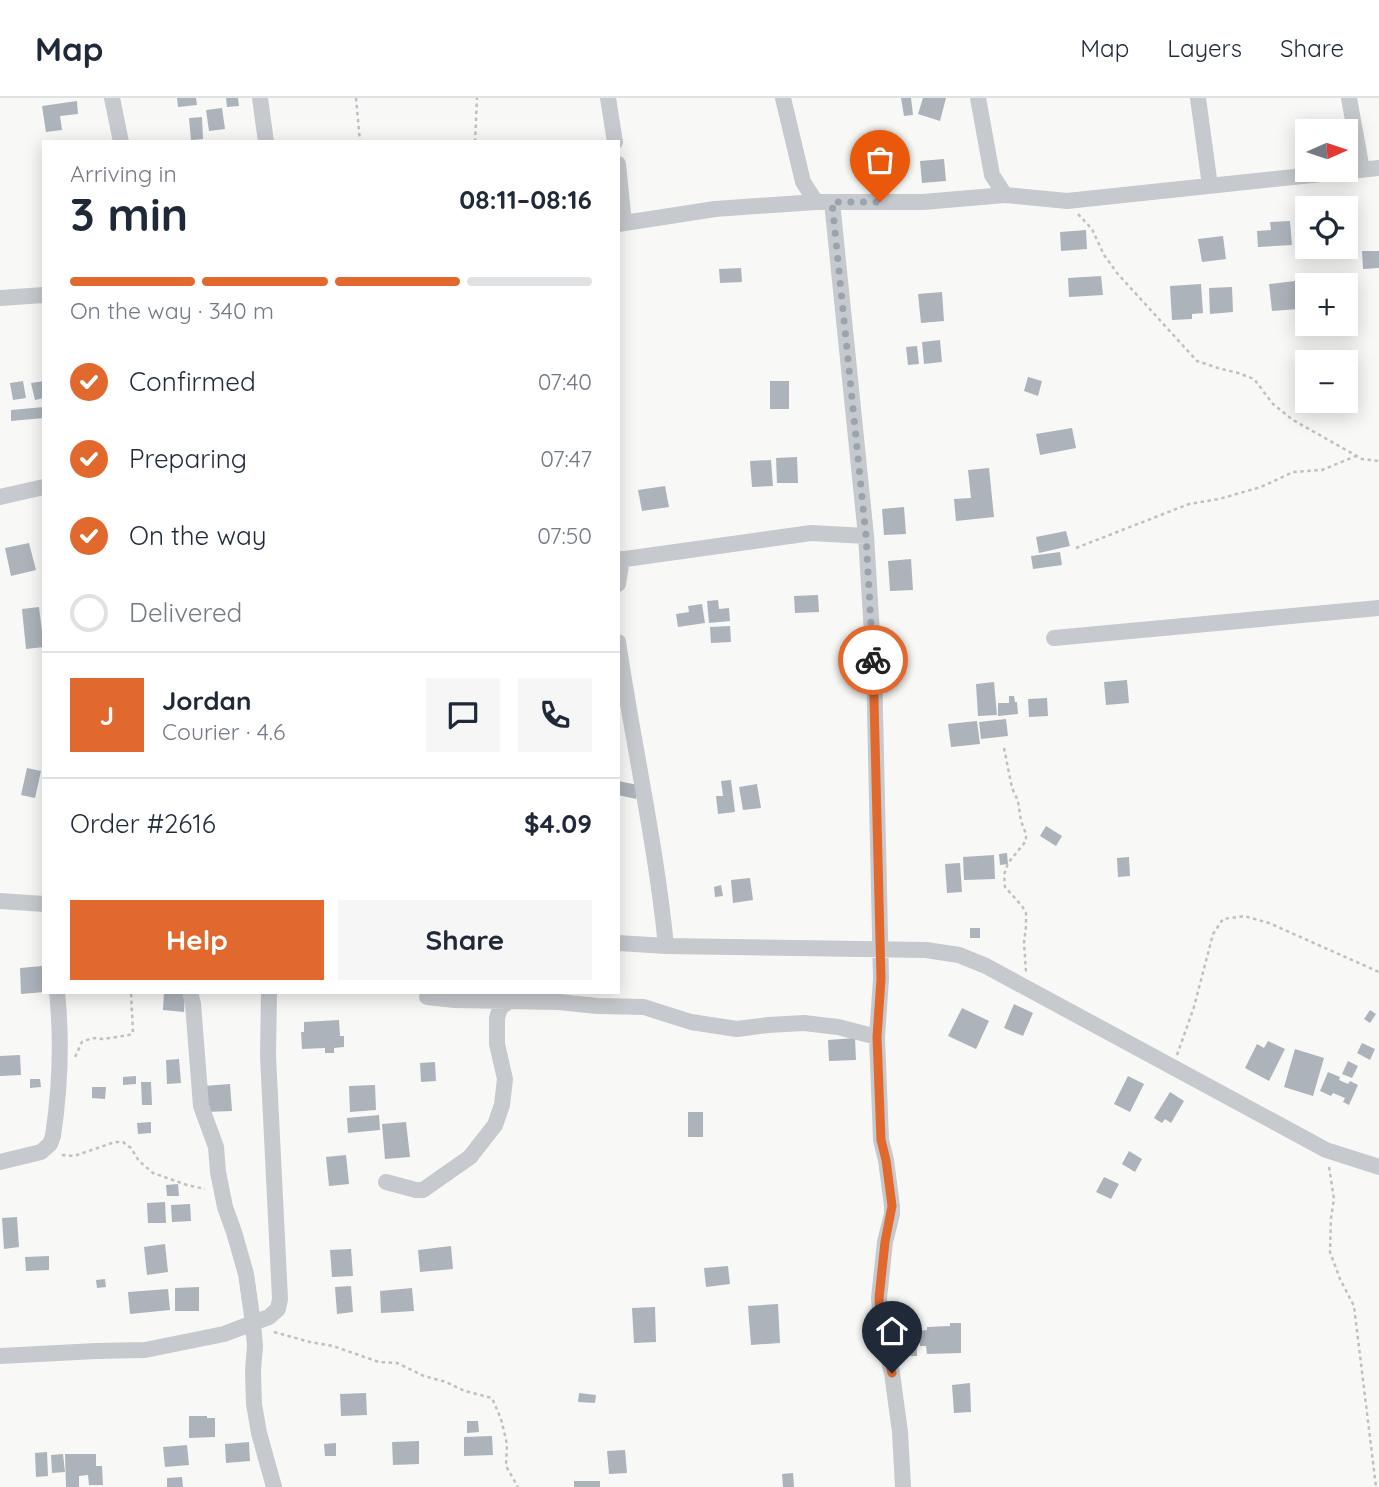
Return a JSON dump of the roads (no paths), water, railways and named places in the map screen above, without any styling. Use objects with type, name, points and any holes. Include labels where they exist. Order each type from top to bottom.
[{"type":"street","points":[[112,98],[121,140]]},
{"type":"street","points":[[260,98],[266,140]]},
{"type":"street","points":[[608,98],[615,140]]},
{"type":"street","points":[[783,98],[803,182],[824,202],[866,536],[874,666],[881,949],[877,1037],[881,1140],[892,1206],[879,1298],[881,1328],[892,1373],[900,1432],[903,1487]]},
{"type":"street","points":[[978,98],[992,175],[1005,195]]},
{"type":"street","points":[[1198,98],[1210,186]]},
{"type":"street","points":[[1349,98],[1362,170]]},
{"type":"street","points":[[620,204],[621,224],[715,209],[824,202],[923,202],[1005,195],[1067,201],[1379,168]]},
{"type":"street","points":[[0,298],[42,295]]},
{"type":"street","points":[[0,497],[42,487]]},
{"type":"street","points":[[620,560],[811,533],[866,536]]},
{"type":"street","points":[[1054,638],[1379,608]]},
{"type":"street","points":[[620,654],[654,852],[666,946]]},
{"type":"street","points":[[0,901],[42,905]]},
{"type":"street","points":[[620,943],[926,950],[959,955],[1026,987],[1326,1150],[1379,1167]]},
{"type":"street","points":[[0,1162],[41,1152],[50,1144],[53,1136],[60,1019],[57,994]]},
{"type":"street","points":[[190,994],[201,1106],[216,1147],[221,1191],[246,1274],[254,1326],[254,1404],[274,1487]]},
{"type":"street","points":[[0,1356],[145,1350],[254,1326],[278,1309],[268,1056],[269,994]]},
{"type":"street","points":[[427,997],[645,1007],[691,1022],[737,1029],[804,1023],[838,1027],[877,1037]]},
{"type":"street","points":[[386,1182],[423,1190],[470,1157],[489,1134],[502,1105],[505,1079],[497,1044],[497,1018],[500,1008],[509,1001]]}]
